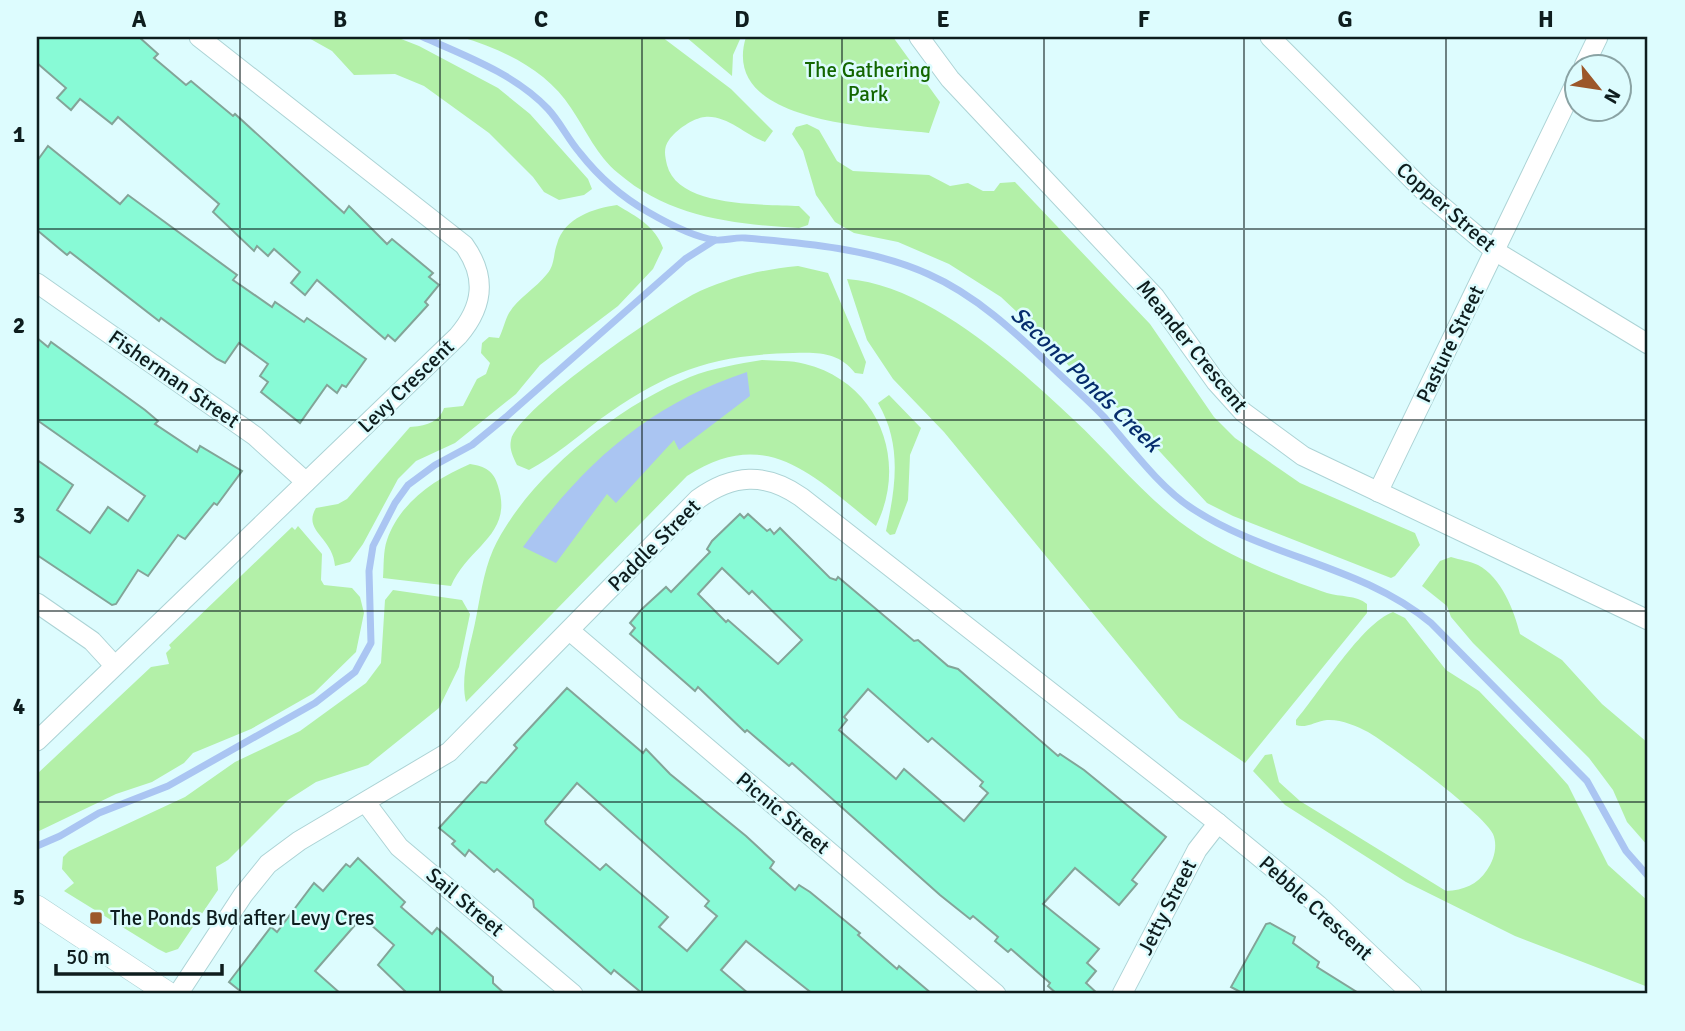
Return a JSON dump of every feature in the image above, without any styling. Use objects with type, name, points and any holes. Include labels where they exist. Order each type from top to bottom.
[{"type":"street","name":"Levy Crescent","points":[[37,740],[467,326],[479,302],[480,275],[475,260],[452,234],[198,37]]},
{"type":"street","name":"Meander Crescent","points":[[919,37],[950,79],[1155,298],[1216,382],[1243,412],[1303,456],[1648,620]]},
{"type":"street","name":"Copper Street","points":[[1270,37],[1425,192],[1495,251],[1648,344]]},
{"type":"street","name":"Pasture Street","points":[[1378,492],[1562,113]]},
{"type":"street","name":"Fisherman Street","points":[[37,283],[255,436],[306,482]]},
{"type":"street","name":"Paddle Street","points":[[178,994],[243,895],[268,863],[299,841],[449,752],[698,499],[725,483],[739,479],[772,481],[801,497],[1218,823]]},
{"type":"street","points":[[37,603],[92,641],[114,666]]},
{"type":"street","name":"Picnic Street","points":[[570,631],[996,994]]},
{"type":"street","name":"Sail Street","points":[[366,803],[399,846],[573,994]]},
{"type":"street","name":"Jetty Street","points":[[1122,994],[1197,850],[1218,823]]},
{"type":"street","name":"Pebble Crescent","points":[[1218,823],[1318,905],[1412,994]]},
{"type":"street","points":[[37,907],[169,994]]},
{"type":"green space","points":[[307,37],[396,37],[419,46],[498,88],[530,114],[588,179],[592,189],[584,195],[559,200],[544,192],[533,177],[489,133],[424,86],[395,74],[354,75],[332,51]]},
{"type":"green space","points":[[461,37],[662,37],[731,89],[773,131],[765,142],[721,119],[705,117],[690,122],[676,132],[666,146],[667,165],[674,179],[687,189],[724,201],[799,206],[810,217],[808,225],[799,228],[727,221],[681,209],[659,200],[638,188],[611,166],[561,95],[536,72],[492,48]]},
{"type":"green space","points":[[686,37],[741,37],[733,55],[732,76]]},
{"type":"green space","name":"The Gathering Park","points":[[746,37],[893,37],[940,102],[929,133],[840,123],[778,104],[756,88],[744,66]]},
{"type":"green space","points":[[807,124],[819,130],[837,161],[853,171],[929,175],[950,186],[968,183],[983,191],[994,191],[1000,183],[1015,182],[1150,324],[1214,417],[1235,438],[1300,483],[1415,533],[1420,545],[1391,578],[1233,516],[1207,503],[1129,418],[1069,366],[1050,343],[1001,297],[949,264],[898,242],[854,233],[835,222],[816,195],[803,151],[792,134],[796,127]]},
{"type":"green space","points":[[617,205],[644,223],[660,240],[663,248],[653,269],[618,306],[540,365],[516,394],[455,443],[416,461],[398,479],[363,544],[350,562],[335,566],[329,548],[313,523],[316,508],[338,504],[347,499],[410,427],[426,425],[435,420],[444,408],[463,406],[477,379],[486,374],[490,363],[481,353],[482,343],[489,337],[499,338],[513,308],[550,271],[557,244],[566,227],[590,212]]},
{"type":"green space","points":[[798,266],[828,273],[866,362],[863,374],[855,373],[835,357],[819,353],[764,354],[713,362],[668,378],[623,403],[557,453],[529,470],[517,465],[511,440],[520,425],[565,383],[628,336],[700,291],[748,274]]},
{"type":"green space","points":[[847,279],[878,285],[908,296],[969,331],[1025,375],[1163,508],[1211,543],[1278,575],[1367,604],[1367,613],[1245,763],[1179,718],[944,432],[893,379],[867,340]]},
{"type":"green space","points":[[762,360],[800,363],[830,373],[852,388],[868,406],[880,427],[887,450],[889,475],[885,501],[876,526],[810,474],[788,463],[765,456],[741,455],[716,461],[687,476],[466,702],[466,662],[487,568],[493,550],[508,523],[528,496],[576,447],[633,406],[690,377]]},
{"type":"green space","points":[[889,395],[921,428],[910,455],[908,500],[895,534],[890,535],[886,531],[894,482],[894,450],[886,418],[878,403]]},
{"type":"green space","points":[[470,464],[488,470],[498,486],[501,503],[500,517],[495,529],[468,560],[451,586],[383,578],[386,544],[401,514],[420,493]]},
{"type":"green space","points":[[298,526],[322,554],[321,580],[324,585],[352,588],[360,597],[364,613],[356,652],[314,693],[251,729],[193,753],[184,763],[152,782],[116,794],[37,832],[37,774],[151,667],[169,664],[166,653],[171,648],[169,645],[292,527],[295,530]]},
{"type":"green space","points":[[1451,557],[1486,570],[1505,595],[1520,634],[1562,660],[1602,704],[1648,743],[1648,846],[1627,822],[1613,790],[1589,758],[1473,643],[1451,617],[1447,606],[1422,586],[1440,561]]},
{"type":"green space","points":[[393,590],[462,600],[470,614],[459,667],[439,708],[368,765],[316,782],[288,800],[228,860],[216,867],[218,890],[178,949],[166,953],[158,949],[64,891],[74,883],[62,869],[63,857],[69,851],[185,797],[235,762],[300,731],[366,683],[381,663],[385,600]]},
{"type":"green space","points":[[1393,612],[1405,618],[1446,670],[1479,691],[1568,785],[1608,865],[1648,901],[1648,987],[1515,936],[1406,882],[1285,805],[1253,771],[1265,755],[1272,754],[1279,782],[1300,801],[1446,891],[1470,886],[1483,875],[1494,853],[1493,834],[1486,824],[1455,796],[1396,751],[1359,727],[1332,720],[1296,725],[1296,720],[1355,644],[1381,619]]},
{"type":"water","points":[[747,372],[750,396],[679,450],[674,440],[616,503],[607,494],[556,563],[523,547],[569,489],[620,441],[679,402]]},
{"type":"building","points":[[37,37],[139,37],[158,54],[154,58],[186,85],[191,81],[233,116],[235,114],[344,213],[349,206],[387,244],[392,239],[433,273],[429,277],[439,285],[425,302],[428,305],[395,341],[388,335],[385,339],[317,280],[305,295],[291,283],[300,272],[274,249],[268,256],[257,246],[254,251],[213,212],[219,204],[118,117],[112,124],[80,99],[71,110],[57,98],[66,88],[37,63]]},
{"type":"building","points":[[48,146],[120,204],[128,195],[237,275],[233,280],[272,307],[275,302],[304,322],[307,318],[366,359],[346,387],[342,385],[337,393],[327,385],[300,423],[261,392],[268,382],[260,376],[268,364],[239,343],[225,363],[217,359],[161,318],[159,321],[70,252],[67,255],[37,230],[37,161]]},
{"type":"building","points":[[37,338],[48,347],[51,342],[145,410],[158,421],[155,424],[197,452],[200,446],[242,471],[217,505],[214,503],[185,539],[178,535],[148,576],[138,570],[116,604],[112,605],[37,555],[37,460],[73,485],[57,510],[90,533],[108,507],[128,521],[145,496],[37,420]]},
{"type":"building","points":[[740,514],[744,518],[748,514],[774,534],[780,528],[830,578],[836,580],[838,577],[914,641],[918,640],[948,666],[958,669],[1058,756],[1060,754],[1084,770],[1166,837],[1132,880],[1137,884],[1119,905],[1075,868],[1043,904],[1099,949],[1087,963],[1096,971],[1086,983],[1098,994],[1057,994],[1048,986],[1050,983],[1011,949],[1008,952],[995,941],[998,937],[973,916],[970,919],[940,895],[792,763],[789,766],[747,730],[745,732],[698,687],[695,691],[630,634],[635,628],[630,623],[642,609],[666,587],[671,592],[710,552],[707,549]],"holes":[[[722,568],[749,594],[752,591],[802,640],[778,664],[728,620],[726,622],[698,594]],[[868,689],[928,742],[932,738],[983,782],[980,786],[988,793],[964,821],[904,769],[896,779],[839,730],[847,720],[844,717]]]},
{"type":"building","points":[[567,688],[643,753],[646,749],[670,774],[746,836],[774,862],[770,868],[795,890],[799,885],[810,892],[860,933],[858,935],[897,969],[899,966],[932,994],[813,994],[746,941],[721,970],[749,994],[643,994],[614,970],[611,974],[534,907],[533,900],[497,869],[494,872],[469,850],[465,856],[452,844],[455,841],[439,828],[481,782],[486,783],[517,748],[514,745]],"holes":[[[577,783],[709,901],[705,906],[717,916],[687,951],[659,927],[668,917],[606,864],[600,870],[545,821]]]},
{"type":"building","points":[[358,858],[405,902],[401,907],[432,934],[437,928],[493,977],[493,983],[505,994],[408,994],[378,965],[394,945],[362,917],[315,971],[341,994],[244,994],[229,982],[271,927],[277,932],[314,883],[323,891],[346,864],[350,867]]},
{"type":"building","points":[[1270,923],[1295,937],[1293,943],[1319,962],[1317,967],[1360,994],[1244,994],[1231,987],[1266,924]]},
{"type":"waterway","name":"Second Ponds Creek","points":[[423,37],[473,59],[521,86],[548,109],[580,153],[611,186],[663,221],[715,240],[768,240],[862,253],[907,265],[964,293],[1012,331],[1105,418],[1135,454],[1181,501],[1222,526],[1375,588],[1404,603],[1431,623],[1587,781],[1626,851],[1648,876]]},
{"type":"waterway","points":[[37,846],[99,813],[168,786],[315,703],[355,672],[371,643],[369,571],[373,546],[395,503],[408,485],[435,465],[472,445],[685,259],[715,240]]},
{"type":"place","name":"The Ponds Bvd after Levy Cres","points":[[96,918]]}]
